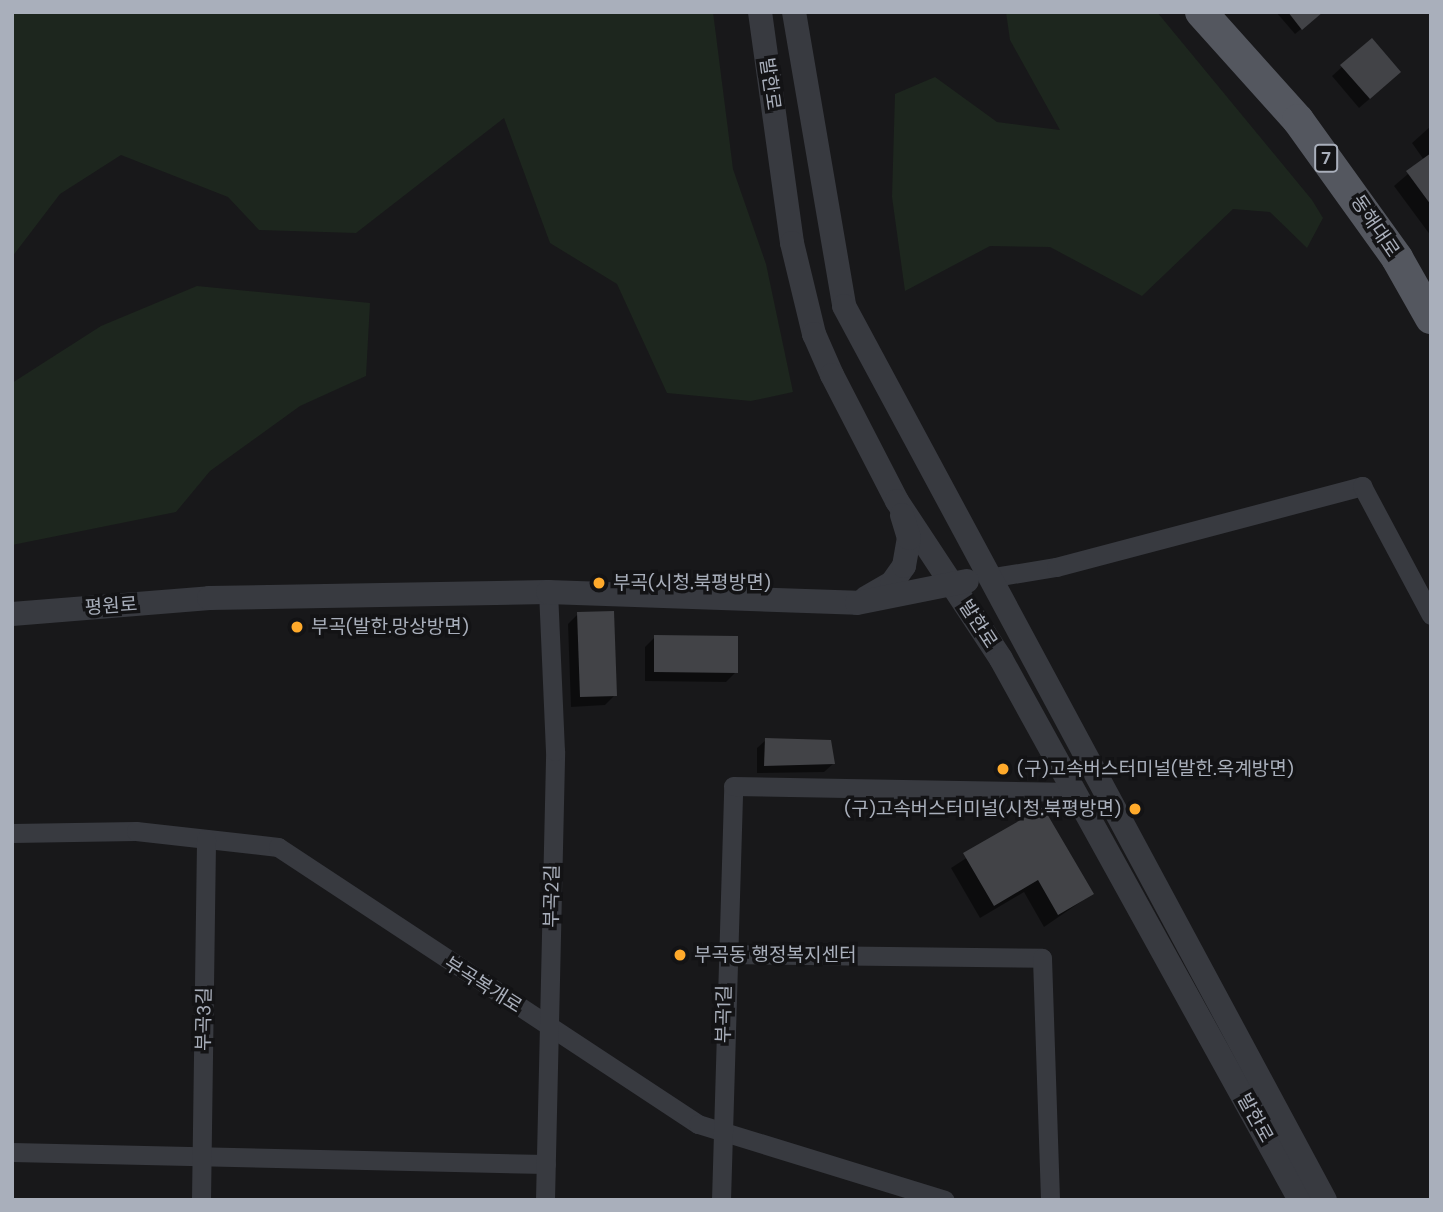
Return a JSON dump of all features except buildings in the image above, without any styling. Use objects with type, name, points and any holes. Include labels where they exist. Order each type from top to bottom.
[{"type":"main road","name":"동해대로","points":[[1201,12],[1298,120],[1390,248],[1431,318]]},
{"type":"street","name":"발한로","points":[[760,12],[792,243],[814,334],[897,501],[952,584],[1075,792],[1300,1200]]},
{"type":"street","name":"발한로","points":[[794,12],[844,306],[1325,1200]]},
{"type":"street","points":[[988,578],[1056,566],[1362,486],[1431,615]]},
{"type":"street","points":[[857,603],[892,583],[904,566],[909,538],[897,501]]},
{"type":"street","name":"평원로","points":[[12,614],[209,598],[548,592],[857,603],[988,578]]},
{"type":"street","name":"부곡2길","points":[[545,1200],[555,751],[548,592]]},
{"type":"street","name":"부곡1길","points":[[721,1200],[726,954],[733,786],[1075,792]]},
{"type":"street","name":"부곡복개로","points":[[12,834],[136,831],[278,847],[484,989],[549,1025],[698,1124],[945,1200]]},
{"type":"street","name":"부곡3길","points":[[201,1200],[206,839]]},
{"type":"street","points":[[726,954],[1042,958],[1050,1200]]},
{"type":"street","points":[[12,1152],[546,1164]]},
{"type":"shaded area","points":[[12,12],[713,12],[733,169],[766,264],[793,392],[751,401],[667,393],[617,284],[550,243],[504,118],[356,233],[259,230],[228,197],[121,155],[60,194],[12,257]]},
{"type":"shaded area","points":[[1006,12],[1157,12],[1312,200],[1323,218],[1307,248],[1270,212],[1233,209],[1142,296],[1050,247],[990,246],[905,291],[892,197],[895,94],[935,77],[997,122],[1060,130],[1010,40]]},
{"type":"shaded area","points":[[197,286],[370,303],[366,376],[300,406],[210,471],[176,512],[12,545],[12,383],[101,326]]},
{"type":"place","name":"부곡(시청.북평방면)","points":[[599,583]]},
{"type":"place","name":"부곡(발한.망상방면)","points":[[297,627]]},
{"type":"place","name":"(구)고속버스터미널(발한.옥계방면)","points":[[1003,769]]},
{"type":"place","name":"(구)고속버스터미널(시청.북평방면)","points":[[1135,809]]},
{"type":"place","name":"부곡동 행정복지센터","points":[[680,955]]}]
